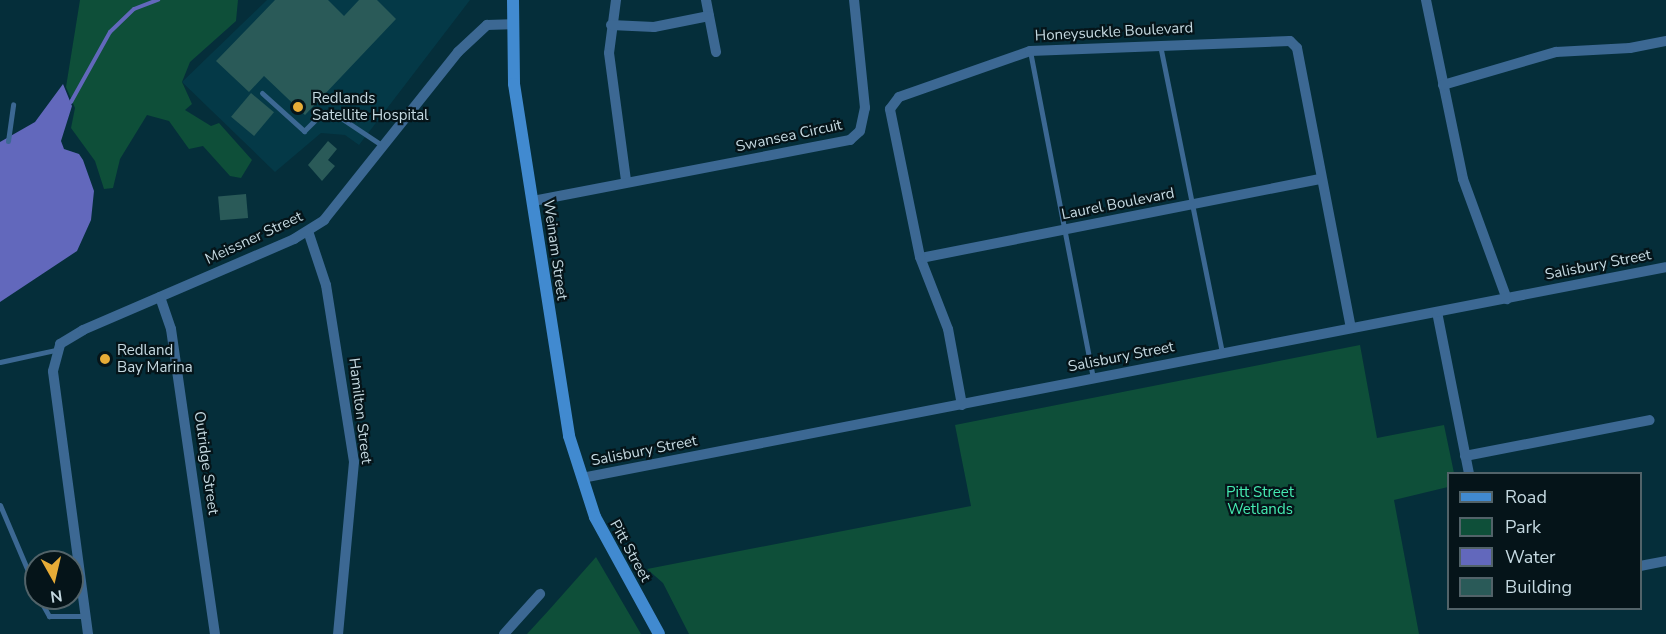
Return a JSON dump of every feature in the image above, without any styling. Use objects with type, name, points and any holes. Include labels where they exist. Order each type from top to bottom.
[{"type":"street","points":[[511,24],[513,0]]},
{"type":"street","points":[[616,0],[611,25],[611,75],[626,182]]},
{"type":"street","points":[[706,0],[716,52]]},
{"type":"street","name":"Swansea Circuit","points":[[533,201],[850,140],[860,131],[865,108],[854,0]]},
{"type":"street","points":[[1426,0],[1463,179],[1507,299]]},
{"type":"street","points":[[611,25],[654,27],[709,16]]},
{"type":"street","name":"Meissner Street","points":[[55,350],[71,335],[308,231],[324,220],[478,31],[487,25],[511,24]]},
{"type":"street","name":"Weinam Street","points":[[511,24],[514,84],[560,385],[582,478]]},
{"type":"street","name":"Honeysuckle Boulevard","points":[[963,405],[948,329],[921,258],[891,109],[899,97],[1030,51],[1160,43],[1290,40],[1297,48],[1351,328]]},
{"type":"street","points":[[1443,85],[1556,52],[1630,48],[1666,41]]},
{"type":"street","name":"Laurel Boulevard","points":[[921,258],[1321,179]]},
{"type":"street","name":"Hamilton Street","points":[[308,231],[326,285],[354,462],[338,634]]},
{"type":"street","name":"Salisbury Street","points":[[582,478],[1666,267]]},
{"type":"street","name":"Outridge Street","points":[[160,297],[171,329],[215,634]]},
{"type":"street","points":[[1437,312],[1469,472]]},
{"type":"street","points":[[55,350],[53,371],[88,634]]},
{"type":"street","points":[[1465,456],[1650,420]]},
{"type":"street","name":"Pitt Street","points":[[582,478],[595,517],[659,634]]},
{"type":"street","points":[[1642,566],[1666,561]]},
{"type":"street","points":[[504,634],[540,594]]},
{"type":"lane","points":[[1160,43],[1222,353]]},
{"type":"lane","points":[[1030,51],[1093,378]]},
{"type":"lane","points":[[262,93],[304,131],[318,117],[335,114],[383,146]]},
{"type":"lane","points":[[8,141],[13,104]]},
{"type":"lane","points":[[0,362],[55,350]]},
{"type":"lane","points":[[0,505],[24,562]]},
{"type":"lane","points":[[46,610],[49,616],[86,616]]},
{"type":"shaded area","name":"Redlands Satellite Hospital","points":[[267,0],[470,0],[359,145],[345,135],[321,133],[275,172],[182,82]]},
{"type":"green space","points":[[80,0],[238,0],[236,21],[190,62],[182,82],[192,104],[185,110],[211,126],[219,123],[252,160],[241,178],[230,176],[203,146],[189,149],[169,121],[147,115],[120,159],[113,188],[104,189],[95,161],[71,128],[75,108],[66,87]]},
{"type":"green space","name":"Pitt Street Wetlands","points":[[1360,345],[1377,438],[1444,425],[1454,472],[1447,472],[1447,487],[1394,500],[1419,634],[689,634],[663,583],[647,569],[971,506],[955,425]]},
{"type":"green space","points":[[596,557],[641,634],[527,634],[549,610]]},
{"type":"water","points":[[63,84],[72,106],[61,141],[64,149],[79,154],[83,160],[94,191],[91,220],[77,251],[0,302],[0,142],[35,122]]},
{"type":"building","points":[[275,0],[328,0],[344,16],[359,0],[377,0],[396,19],[305,115],[264,76],[249,92],[216,61]]},
{"type":"building","points":[[251,93],[274,112],[254,136],[231,117]]},
{"type":"building","points":[[328,141],[337,149],[328,160],[335,166],[322,181],[308,165]]},
{"type":"building","points":[[246,194],[248,218],[220,220],[218,196]]},
{"type":"waterway","points":[[71,102],[110,32],[134,9],[158,0]]},
{"type":"place","name":"Redlands Satellite Hospital","points":[[298,107]]},
{"type":"place","name":"Redland Bay Marina","points":[[105,359]]}]
